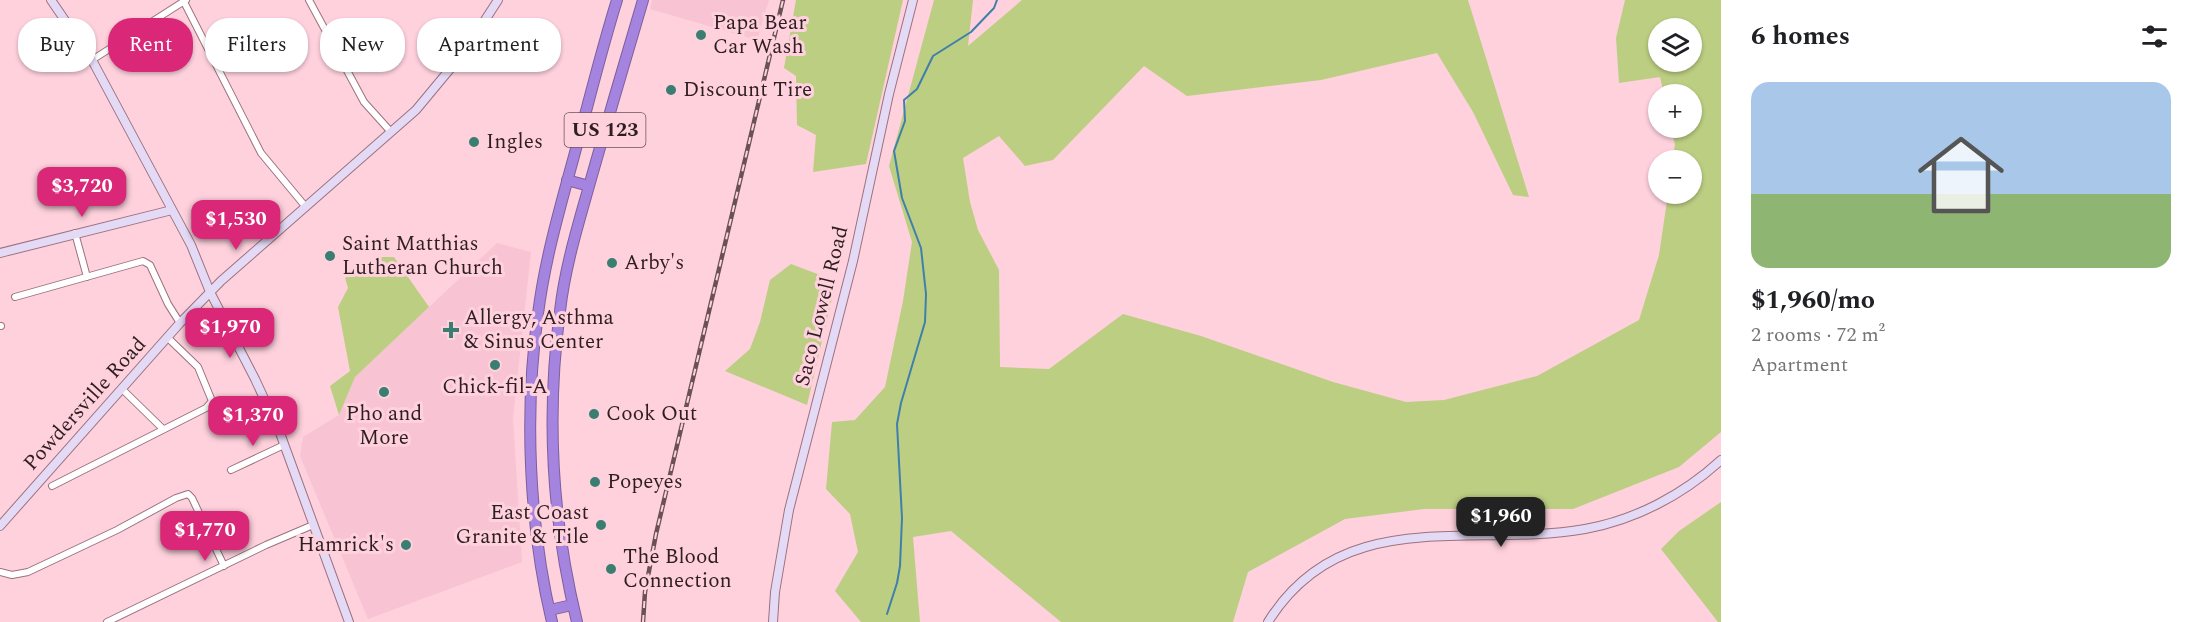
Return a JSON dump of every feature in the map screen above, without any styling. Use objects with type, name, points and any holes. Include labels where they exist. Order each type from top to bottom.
[{"type":"highway","name":"US 123","points":[[552,622],[543,577],[531,457],[532,377],[538,313],[567,180],[617,0]]},
{"type":"highway","name":"US 123","points":[[576,622],[564,568],[556,505],[553,454],[555,362],[560,311],[579,222],[643,0]]},
{"type":"highway","points":[[567,180],[589,186]]},
{"type":"highway","points":[[531,457],[553,454]]},
{"type":"highway","points":[[550,610],[573,605]]},
{"type":"street","points":[[51,0],[63,18]]},
{"type":"street","points":[[309,0],[364,102],[391,132]]},
{"type":"street","name":"Powdersville Road","points":[[0,526],[210,292],[416,110],[465,51],[498,0]]},
{"type":"street","name":"Saco Lowell Road","points":[[773,622],[775,592],[789,510],[853,261],[889,94],[913,0]]},
{"type":"street","points":[[96,57],[185,1],[261,153],[305,206]]},
{"type":"street","points":[[96,67],[191,245],[210,292],[267,404],[349,622]]},
{"type":"street","points":[[0,253],[172,210]]},
{"type":"street","points":[[75,233],[87,277]]},
{"type":"street","points":[[15,297],[143,261],[150,265],[168,304],[180,323]]},
{"type":"street","points":[[52,486],[206,408],[212,401],[198,367],[168,338]]},
{"type":"street","points":[[122,389],[163,429]]},
{"type":"street","points":[[231,470],[284,446]]},
{"type":"street","points":[[1268,622],[1304,580],[1329,562],[1349,553],[1390,540],[1549,533],[1613,523],[1638,514],[1690,486],[1721,460]]},
{"type":"street","points":[[0,572],[12,575],[28,572],[188,494],[225,566]]},
{"type":"street","points":[[107,622],[313,525]]},
{"type":"shaded area","points":[[652,0],[769,0],[757,40],[650,9]]},
{"type":"shaded area","points":[[497,243],[531,252],[513,418],[522,562],[368,619],[300,456],[303,437],[339,415],[355,377]]},
{"type":"green space","points":[[796,0],[903,0],[866,164],[813,172],[816,135],[797,125],[796,76],[784,68]]},
{"type":"green space","points":[[934,0],[973,0],[968,46],[1022,0],[1468,0],[1529,197],[1513,195],[1473,112],[1437,53],[1321,80],[1187,96],[1144,66],[1053,160],[1025,166],[999,136],[963,158],[970,202],[978,230],[999,270],[1000,367],[1049,369],[1123,314],[1201,336],[1333,382],[1406,402],[1444,400],[1537,376],[1639,320],[1659,255],[1667,204],[1702,204],[1702,150],[1674,150],[1673,138],[1702,138],[1702,84],[1662,84],[1660,77],[1619,83],[1616,38],[1625,0],[1721,0],[1721,432],[1679,467],[1573,509],[1424,509],[1345,519],[1248,572],[1233,622],[1061,622],[951,531],[913,537],[920,622],[861,622],[835,591],[858,552],[850,514],[826,489],[832,422],[855,420],[885,387],[903,301],[912,242],[889,166]]},
{"type":"green space","points":[[381,257],[394,257],[429,307],[355,377],[339,415],[330,386],[350,371],[338,307],[348,288],[345,278]]},
{"type":"green space","points":[[791,264],[836,281],[807,405],[725,371],[750,349],[760,322],[770,280]]},
{"type":"green space","points":[[1721,502],[1721,622],[1718,622],[1661,549],[1679,531]]},
{"type":"waterway","points":[[887,614],[900,566],[902,518],[897,424],[925,322],[926,294],[921,248],[902,198],[894,151],[905,121],[904,100],[917,89],[933,56],[971,32],[994,8],[997,0]]},
{"type":"railway","points":[[643,622],[645,592],[656,534],[783,0]]},
{"type":"place","name":"Papa Bear Car Wash","points":[[701,35]]},
{"type":"place","name":"Discount Tire","points":[[671,90]]},
{"type":"place","name":"Ingles","points":[[474,142]]},
{"type":"place","name":"Saint Matthias Lutheran Church","points":[[330,256]]},
{"type":"place","name":"Arby's","points":[[612,263]]},
{"type":"place","name":"Allergy, Asthma & Sinus Center","points":[[451,330]]},
{"type":"place","name":"Chick-fil-A","points":[[495,365]]},
{"type":"place","name":"Pho and More","points":[[384,392]]},
{"type":"place","name":"Cook Out","points":[[594,414]]},
{"type":"place","name":"Popeyes","points":[[595,482]]},
{"type":"place","name":"East Coast Granite & Tile","points":[[601,525]]},
{"type":"place","name":"Hamrick's","points":[[406,545]]},
{"type":"place","name":"The Blood Connection","points":[[611,569]]}]
